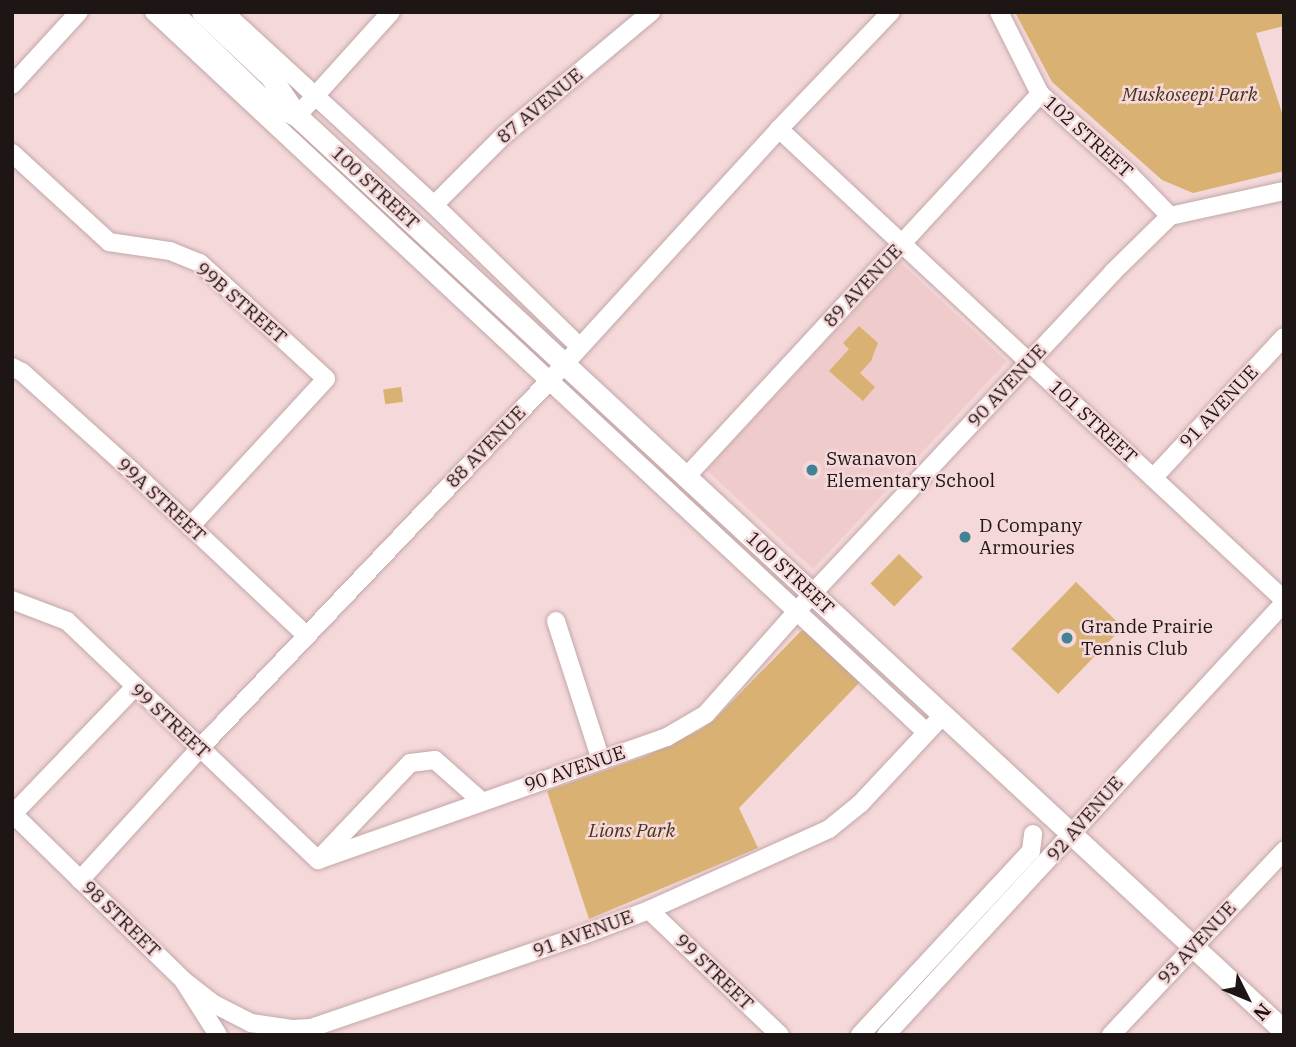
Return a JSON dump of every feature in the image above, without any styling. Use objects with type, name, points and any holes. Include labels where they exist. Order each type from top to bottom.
[{"type":"main road","name":"100 STREET","points":[[172,12],[259,96],[297,116]]},
{"type":"main road","name":"100 STREET","points":[[202,12],[271,78],[297,116],[1284,1031]]},
{"type":"street","points":[[12,85],[79,12]]},
{"type":"street","name":"100 STREET","points":[[154,12],[926,732]]},
{"type":"street","name":"100 STREET","points":[[224,12],[434,205],[579,346]]},
{"type":"street","points":[[297,116],[391,12]]},
{"type":"street","name":"87 AVENUE","points":[[434,205],[504,135],[650,12]]},
{"type":"street","name":"88 AVENUE","points":[[80,880],[199,749],[550,380],[779,128],[891,12]]},
{"type":"street","name":"102 STREET","points":[[999,12],[1040,94],[1170,216]]},
{"type":"street","name":"89 AVENUE","points":[[687,477],[1040,94]]},
{"type":"street","name":"101 STREET","points":[[779,128],[1284,602]]},
{"type":"street","name":"99B STREET","points":[[12,153],[109,242],[170,251],[200,263],[326,379],[190,527]]},
{"type":"street","points":[[1170,216],[1284,191]]},
{"type":"street","name":"90 AVENUE","points":[[318,860],[480,800],[667,737],[706,714],[812,594],[1170,216]]},
{"type":"street","name":"91 AVENUE","points":[[1153,478],[1284,337]]},
{"type":"street","name":"99A STREET","points":[[12,367],[22,372],[133,472],[307,636]]},
{"type":"street","name":"99 STREET","points":[[12,600],[67,621],[134,688],[318,860]]},
{"type":"street","name":"92 AVENUE","points":[[886,1035],[1284,602]]},
{"type":"street","points":[[556,621],[601,760]]},
{"type":"street","points":[[13,814],[134,688]]},
{"type":"street","name":"91 AVENUE","points":[[183,980],[212,1003],[251,1023],[292,1029],[311,1028],[649,910],[829,829],[860,804],[943,715]]},
{"type":"street","points":[[318,860],[410,763],[435,760],[480,800]]},
{"type":"street","name":"98 STREET","points":[[13,814],[183,980],[218,1035]]},
{"type":"street","name":"92 AVENUE","points":[[860,1035],[1031,851],[1033,834]]},
{"type":"street","name":"93 AVENUE","points":[[1111,1035],[1284,851]]},
{"type":"street","name":"99 STREET","points":[[649,910],[779,1035]]},
{"type":"shaded area","points":[[900,262],[1007,362],[813,569],[706,470]]},
{"type":"green space","name":"Muskoseepi Park","points":[[1015,12],[1284,12],[1284,26],[1256,33],[1284,119],[1284,171],[1193,193],[1162,180],[1052,82]]},
{"type":"green space","points":[[859,326],[878,343],[871,361],[860,373],[875,387],[863,401],[829,371],[849,349],[843,343]]},
{"type":"green space","points":[[401,387],[403,402],[385,404],[383,390]]},
{"type":"green space","points":[[899,554],[923,577],[894,606],[871,583]]},
{"type":"green space","name":"Grande Prairie Tennis Club","points":[[1076,582],[1123,627],[1058,694],[1011,649]]},
{"type":"green space","name":"Lions Park","points":[[801,631],[805,631],[860,682],[739,808],[758,848],[589,919],[547,791],[646,756],[700,730],[714,720]]},
{"type":"place","name":"Swanavon Elementary School","points":[[812,470]]},
{"type":"place","name":"D Company Armouries","points":[[965,537]]},
{"type":"place","name":"Grande Prairie Tennis Club","points":[[1067,638]]}]
